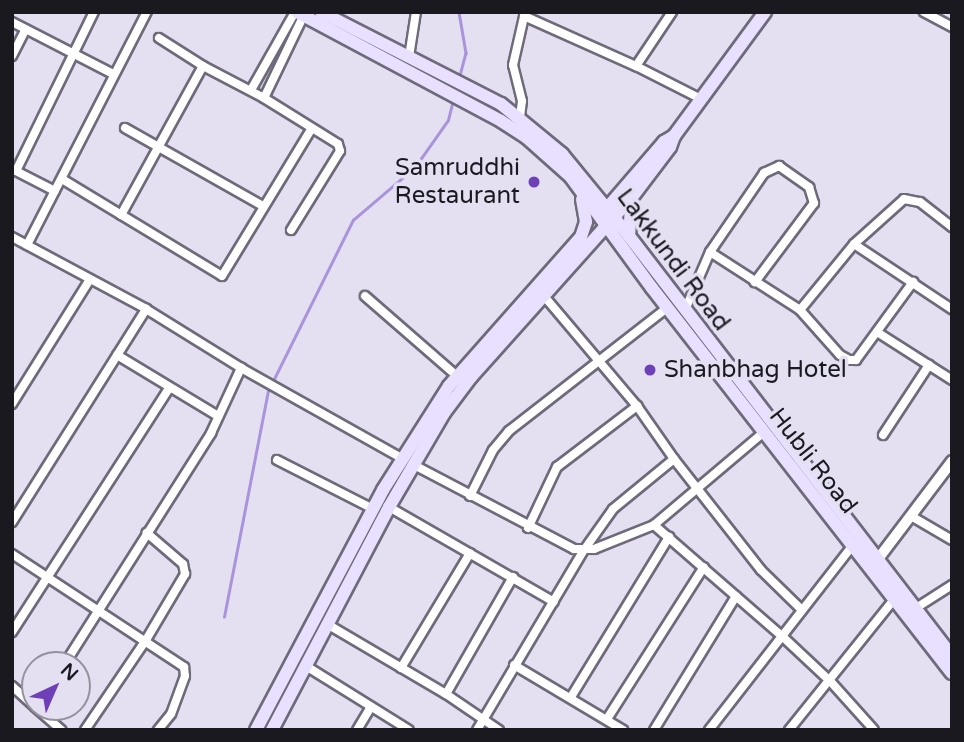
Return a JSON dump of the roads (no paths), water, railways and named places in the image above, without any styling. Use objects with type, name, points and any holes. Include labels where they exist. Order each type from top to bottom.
[{"type":"main road","name":"Lakkundi Road","points":[[321,12],[501,104],[562,154],[585,189]]},
{"type":"main road","points":[[272,730],[389,507],[408,462],[457,376],[607,218],[664,142],[674,136],[765,12]]},
{"type":"main road","name":"Hubli Road","points":[[298,13],[501,121],[526,137],[585,189],[607,218],[622,248],[952,673]]},
{"type":"main road","points":[[256,730],[373,509],[458,393],[544,296],[585,241],[585,189],[610,194],[628,193]]},
{"type":"main road","points":[[628,193],[629,236]]},
{"type":"main road","name":"Lakkundi Road","points":[[607,218],[629,236],[949,647]]},
{"type":"main road","points":[[585,241],[608,242],[622,248]]},
{"type":"street","points":[[27,245],[147,12]]},
{"type":"street","points":[[408,57],[415,12]]},
{"type":"street","points":[[636,66],[672,12]]},
{"type":"street","points":[[924,12],[952,27]]},
{"type":"street","points":[[55,191],[14,170],[92,13]]},
{"type":"street","points":[[251,90],[298,13]]},
{"type":"street","points":[[264,97],[298,13]]},
{"type":"street","points":[[520,117],[522,101],[513,65],[524,14],[701,99]]},
{"type":"street","points":[[12,22],[113,74]]},
{"type":"street","points":[[12,56],[26,29]]},
{"type":"street","points":[[159,38],[203,66],[264,97],[338,144],[340,151],[291,229]]},
{"type":"street","points":[[121,215],[203,66]]},
{"type":"street","points":[[125,128],[263,206]]},
{"type":"street","points":[[62,179],[222,276],[312,128]]},
{"type":"street","points":[[685,310],[710,252],[764,173],[779,166],[809,187],[814,203],[755,282]]},
{"type":"street","points":[[800,310],[854,244],[904,199],[920,202],[952,227]]},
{"type":"street","points":[[12,237],[146,309],[241,368],[283,389],[408,462],[528,528],[574,549],[584,550],[654,525],[764,432]]},
{"type":"street","points":[[854,244],[952,309]]},
{"type":"street","points":[[710,252],[800,310],[840,355],[849,360],[856,360],[913,282]]},
{"type":"street","points":[[12,404],[90,279]]},
{"type":"street","points":[[365,296],[457,376]]},
{"type":"street","points":[[544,296],[637,406],[674,459],[761,570],[802,610]]},
{"type":"street","points":[[470,496],[499,440],[597,359],[668,307]]},
{"type":"street","points":[[12,522],[146,309]]},
{"type":"street","points":[[877,332],[952,380]]},
{"type":"street","points":[[117,355],[218,416]]},
{"type":"street","points":[[883,435],[929,365]]},
{"type":"street","points":[[72,651],[146,533],[181,484],[211,433],[241,368]]},
{"type":"street","points":[[12,632],[169,388]]},
{"type":"street","points":[[528,528],[557,467],[637,406]]},
{"type":"street","points":[[477,730],[513,665],[584,550],[621,500],[674,459]]},
{"type":"street","points":[[276,460],[373,509]]},
{"type":"street","points":[[878,559],[952,461]]},
{"type":"street","points":[[389,507],[554,602]]},
{"type":"street","points":[[911,516],[952,540]]},
{"type":"street","points":[[654,525],[783,637],[831,682],[874,730]]},
{"type":"street","points":[[85,730],[146,640],[185,570],[146,533]]},
{"type":"street","points":[[571,697],[669,537]]},
{"type":"street","points":[[709,730],[852,546]]},
{"type":"street","points":[[401,668],[470,553]]},
{"type":"street","points":[[12,554],[184,667],[185,676],[171,714],[158,730]]},
{"type":"street","points":[[607,719],[704,567]]},
{"type":"street","points":[[446,694],[513,577]]},
{"type":"street","points":[[916,608],[952,585]]},
{"type":"street","points":[[654,730],[736,596]]},
{"type":"street","points":[[791,729],[831,682],[895,598]]},
{"type":"street","points":[[327,624],[446,694],[499,730]]},
{"type":"street","points":[[513,665],[623,730]]},
{"type":"street","points":[[306,666],[409,730]]},
{"type":"street","points":[[358,730],[371,707]]},
{"type":"waterway","points":[[459,12],[466,53],[460,76]]},
{"type":"waterway","points":[[224,617],[268,391],[353,220],[415,167],[448,120],[453,100]]},
{"type":"place","name":"Samruddhi Restaurant","points":[[534,182]]},
{"type":"place","name":"Shanbhag Hotel","points":[[650,370]]}]
